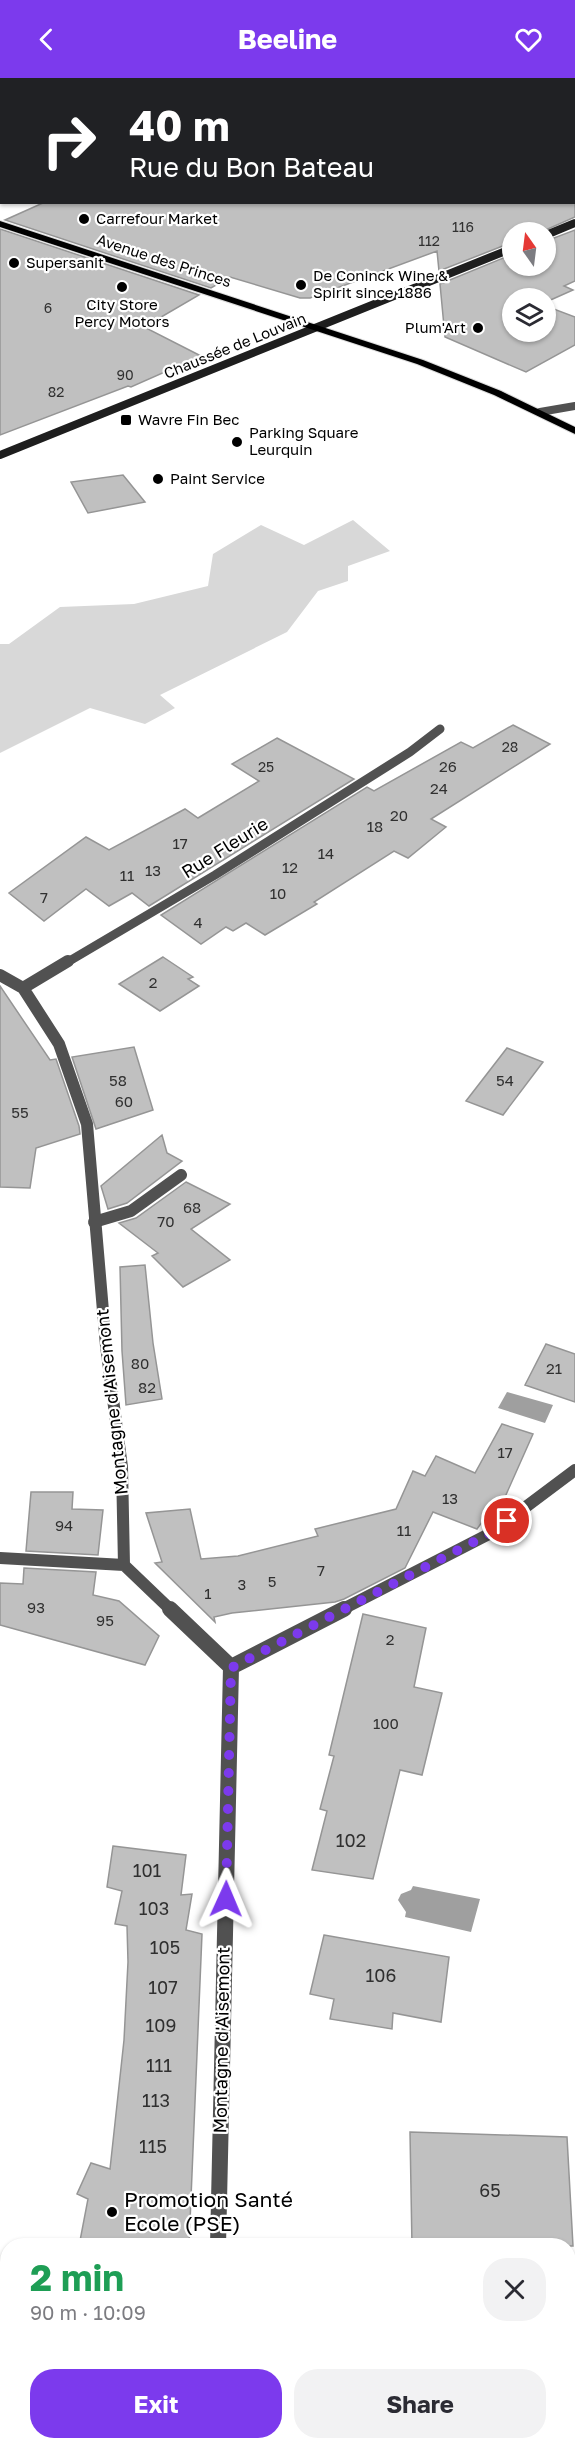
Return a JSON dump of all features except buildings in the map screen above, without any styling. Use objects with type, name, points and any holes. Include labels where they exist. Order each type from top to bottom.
[{"type":"main road","points":[[556,231],[575,223]]},
{"type":"main road","name":"Avenue des Princes","points":[[0,224],[380,345],[462,376],[575,431]]},
{"type":"main road","name":"Chaussée de Louvain","points":[[0,455],[502,252]]},
{"type":"street","points":[[540,412],[575,406]]},
{"type":"street","name":"Rue Fleurie","points":[[23,988],[215,874],[410,752],[440,729]]},
{"type":"street","name":"Montagne d'Aisemont","points":[[0,975],[23,988],[59,1044],[87,1124],[106,1346],[122,1467],[124,1565]]},
{"type":"street","points":[[94,1222],[121,1218],[133,1212],[181,1175]]},
{"type":"street","points":[[0,1558],[124,1565],[231,1668],[491,1533],[575,1470]]},
{"type":"street","name":"Montagne d'Aisemont","points":[[218,2238],[231,1668]]},
{"type":"shaded area","points":[[353,520],[390,551],[348,566],[348,581],[318,591],[287,632],[160,695],[175,708],[145,724],[90,708],[0,753],[0,644],[9,644],[60,607],[134,604],[208,586],[213,554],[261,525],[304,545]]},
{"type":"shaded area","points":[[507,1392],[553,1405],[545,1423],[498,1408]]},
{"type":"shaded area","points":[[413,1886],[480,1899],[471,1932],[405,1917],[406,1912],[398,1900],[401,1894],[411,1890]]},
{"type":"place","name":"Carrefour Market","points":[[84,219]]},
{"type":"place","name":"Supersanit","points":[[14,263]]},
{"type":"place","name":"De Coninck Wine & Spirit since 1886","points":[[301,285]]},
{"type":"place","name":"City Store Percy Motors","points":[[122,287]]},
{"type":"place","name":"Plum'Art","points":[[478,328]]},
{"type":"place","name":"Wavre Fin Bec","points":[[126,420]]},
{"type":"place","name":"Parking Square Leurquin","points":[[237,442]]},
{"type":"place","name":"Paint Service","points":[[158,479]]},
{"type":"place","name":"Promotion Santé Ecole (PSE)","points":[[112,2212]]},
{"type":"route","points":[[226,1899],[231,1668],[491,1533],[507,1521]]}]
